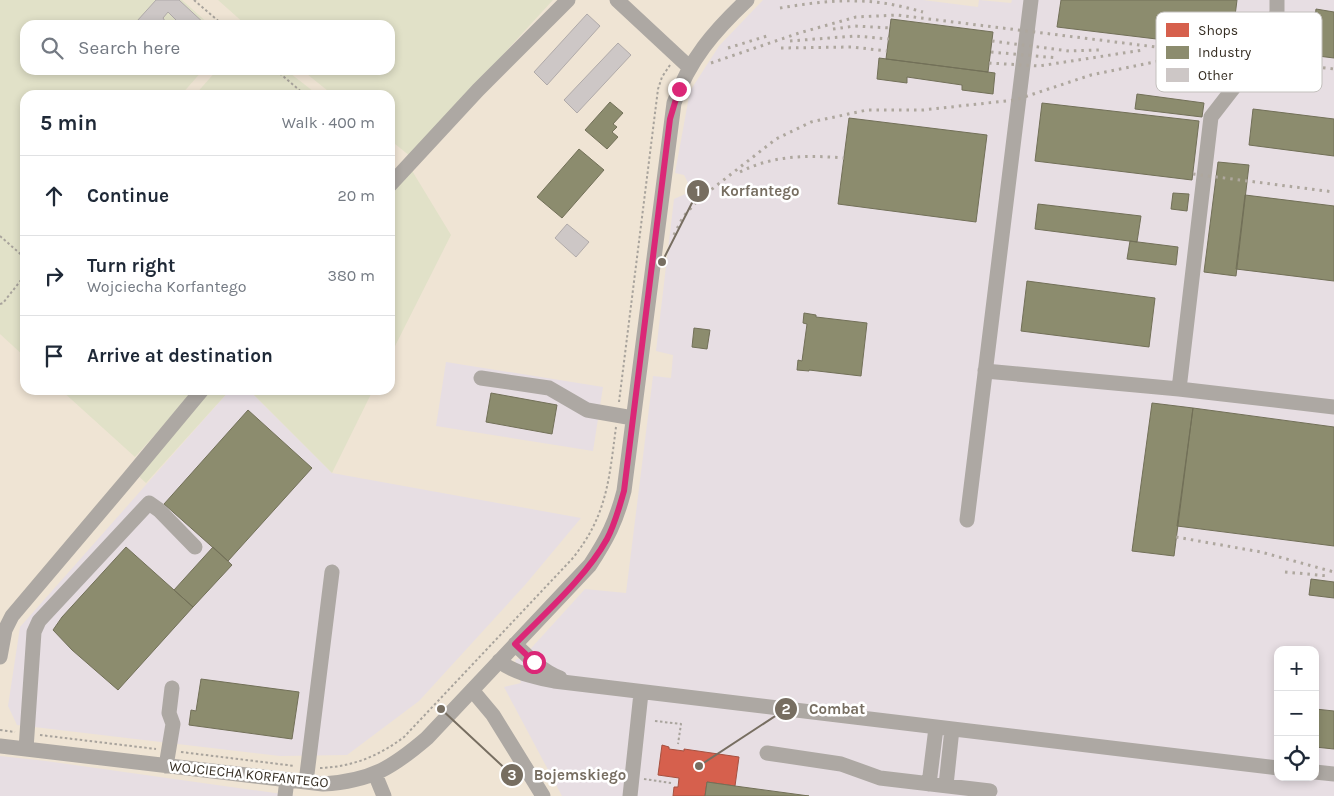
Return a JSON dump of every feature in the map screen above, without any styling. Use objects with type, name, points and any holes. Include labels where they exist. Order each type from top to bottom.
[{"type":"street","points":[[395,180],[478,90],[568,0]]},
{"type":"street","points":[[617,0],[689,67]]},
{"type":"street","name":"WOJCIECHA KORFANTEGO","points":[[0,746],[287,780],[307,775],[338,783],[353,781],[375,774],[403,759],[427,738],[590,565],[606,540],[617,517],[624,491],[670,119],[674,103],[689,67],[708,40],[746,0]]},
{"type":"street","points":[[967,520],[1031,0]]},
{"type":"street","points":[[1179,389],[1211,117],[1230,92]]},
{"type":"street","points":[[985,371],[1179,389],[1334,407]]},
{"type":"street","points":[[481,378],[549,388],[587,410],[633,418]]},
{"type":"street","points":[[0,657],[5,630],[12,616],[198,395]]},
{"type":"street","points":[[26,749],[34,632],[39,621],[148,504],[158,510],[195,547]]},
{"type":"street","points":[[307,775],[332,572]]},
{"type":"street","points":[[515,644],[534,662],[552,675],[575,684]]},
{"type":"street","points":[[499,661],[522,673],[575,684],[1274,768]]},
{"type":"street","points":[[166,766],[172,724],[169,713],[172,688]]},
{"type":"street","points":[[472,690],[493,715],[543,796]]},
{"type":"street","points":[[630,796],[641,693]]},
{"type":"street","points":[[930,784],[936,728]]},
{"type":"street","points":[[946,785],[952,730]]},
{"type":"street","points":[[767,753],[841,764],[880,778],[990,791]]},
{"type":"street","points":[[1319,772],[1334,774]]},
{"type":"street","points":[[375,774],[384,796]]},
{"type":"street","points":[[284,796],[287,780]]},
{"type":"path","points":[[194,0],[217,20]]},
{"type":"path","points":[[0,730],[169,751],[307,775],[331,767],[358,762],[381,752],[404,737],[572,559],[592,531],[605,498],[658,89],[665,71],[676,56]]},
{"type":"path","points":[[282,75],[299,90]]},
{"type":"path","points":[[0,236],[20,254]]},
{"type":"path","points":[[0,304],[20,281]]},
{"type":"path","points":[[654,721],[681,724],[678,744]]},
{"type":"path","points":[[632,778],[671,783]]},
{"type":"shaded area","points":[[763,0],[923,0],[978,7],[979,0],[1011,3],[1012,0],[1334,0],[1334,796],[562,796],[504,687],[521,683],[515,660],[524,656],[585,589],[626,593],[653,376],[671,378],[673,355],[656,351],[674,199],[692,191],[684,175],[675,173],[690,91],[719,46]]},
{"type":"shaded area","points":[[446,362],[603,387],[593,451],[436,426]]},
{"type":"shaded area","points":[[226,395],[254,395],[332,473],[581,518],[525,585],[419,701],[347,755],[280,756],[17,725],[8,706],[20,627]]},
{"type":"shaded area","points":[[0,756],[46,761],[296,796],[0,796]]},
{"type":"green space","points":[[0,0],[182,0],[204,20],[20,20],[20,75],[199,75],[185,90],[20,90],[20,352],[0,334]]},
{"type":"green space","points":[[218,0],[553,0],[410,156],[395,144],[395,90],[327,90],[308,75],[395,75],[395,20],[240,20]]},
{"type":"green space","points":[[213,75],[292,75],[312,90],[199,90]]},
{"type":"green space","points":[[411,169],[451,235],[395,346],[395,181]]},
{"type":"green space","points":[[67,395],[191,395],[135,457]]},
{"type":"green space","points":[[203,395],[225,395],[146,483],[134,472]]},
{"type":"green space","points":[[254,395],[371,395],[332,473]]},
{"type":"building: Shops","points":[[662,745],[669,747],[669,749],[684,751],[684,749],[739,757],[735,786],[707,782],[705,796],[673,796],[674,787],[678,787],[679,778],[658,775]]},
{"type":"building: Industry","points":[[1061,0],[1237,0],[1236,12],[1156,12],[1156,39],[1057,27]]},
{"type":"building: Industry","points":[[1316,9],[1334,12],[1334,58],[1322,56],[1322,12],[1316,12]]},
{"type":"building: Industry","points":[[891,19],[993,32],[988,72],[886,59]]},
{"type":"building: Industry","points":[[879,58],[995,73],[993,94],[962,90],[962,85],[907,77],[907,83],[877,79]]},
{"type":"building: Industry","points":[[1137,94],[1204,103],[1202,117],[1135,109]]},
{"type":"building: Industry","points":[[610,102],[623,113],[613,124],[617,127],[612,132],[618,137],[607,149],[585,130]]},
{"type":"building: Industry","points":[[1042,103],[1199,121],[1192,180],[1035,161]]},
{"type":"building: Industry","points":[[1253,109],[1334,119],[1334,156],[1249,145]]},
{"type":"building: Industry","points":[[849,118],[987,135],[976,222],[838,204]]},
{"type":"building: Industry","points":[[579,149],[604,170],[562,218],[537,197]]},
{"type":"building: Industry","points":[[1218,162],[1249,165],[1236,276],[1204,272]]},
{"type":"building: Industry","points":[[1173,193],[1189,194],[1187,211],[1171,209]]},
{"type":"building: Industry","points":[[1245,195],[1334,206],[1334,281],[1236,269]]},
{"type":"building: Industry","points":[[1038,204],[1141,216],[1137,242],[1035,229]]},
{"type":"building: Industry","points":[[1130,241],[1178,247],[1176,265],[1127,259]]},
{"type":"building: Industry","points":[[1027,281],[1155,298],[1149,347],[1021,331]]},
{"type":"building: Industry","points":[[804,313],[816,315],[816,317],[867,323],[861,376],[797,370],[798,360],[802,361],[807,324],[803,323]]},
{"type":"building: Industry","points":[[694,328],[710,330],[707,349],[692,347]]},
{"type":"building: Industry","points":[[491,393],[557,405],[552,434],[486,422]]},
{"type":"building: Industry","points":[[1152,403],[1193,408],[1174,556],[1132,551]]},
{"type":"building: Industry","points":[[1193,408],[1334,427],[1334,546],[1177,526]]},
{"type":"building: Industry","points":[[248,410],[312,468],[228,561],[164,504]]},
{"type":"building: Industry","points":[[126,547],[193,607],[118,690],[72,650],[53,630],[62,617]]},
{"type":"building: Industry","points":[[213,547],[232,565],[193,607],[174,590]]},
{"type":"building: Industry","points":[[1311,579],[1334,582],[1334,598],[1309,595]]},
{"type":"building: Industry","points":[[201,679],[299,692],[292,739],[189,725],[191,710],[196,711]]},
{"type":"building: Industry","points":[[1319,709],[1334,711],[1334,749],[1319,747]]},
{"type":"building: Industry","points":[[707,782],[735,786],[809,796],[705,796]]},
{"type":"building: Other","points":[[156,0],[179,0],[201,20],[176,20],[168,12],[163,18],[164,20],[138,20]]},
{"type":"building: Other","points":[[587,14],[600,26],[547,85],[534,72]]},
{"type":"building: Other","points":[[618,43],[631,55],[577,113],[564,100]]},
{"type":"building: Other","points":[[567,224],[589,242],[576,257],[555,238]]},
{"type":"railway","points":[[780,8],[828,2],[866,1],[890,4],[923,12]]},
{"type":"railway","points":[[711,63],[799,33],[856,17],[897,15],[1156,47]]},
{"type":"railway","points":[[833,29],[855,26],[890,28]]},
{"type":"railway","points":[[728,48],[767,36]]},
{"type":"railway","points":[[790,41],[855,36],[889,39]]},
{"type":"railway","points":[[992,41],[1069,51],[1099,50]]},
{"type":"railway","points":[[781,48],[852,47],[887,51]]},
{"type":"railway","points":[[989,63],[1039,66],[1143,50]]},
{"type":"railway","points":[[991,52],[1058,58]]},
{"type":"railway","points":[[674,235],[683,217],[698,200],[776,139],[811,122],[867,110],[923,110],[1015,100],[1091,75],[1156,62]]},
{"type":"railway","points":[[1322,68],[1334,69]]},
{"type":"railway","points":[[740,172],[752,166],[778,159],[804,157],[844,158]]},
{"type":"railway","points":[[1193,174],[1334,192]]},
{"type":"railway","points":[[1176,537],[1261,552],[1334,572]]},
{"type":"railway","points":[[1285,572],[1329,576]]},
{"type":"place","name":"Korfantego","points":[[662,262]]},
{"type":"place","name":"Bojemskiego","points":[[441,709]]},
{"type":"place","name":"Combat","points":[[699,766]]},
{"type":"route","points":[[534,662],[515,644],[590,565],[606,540],[617,517],[624,491],[670,119],[679,89]]}]
